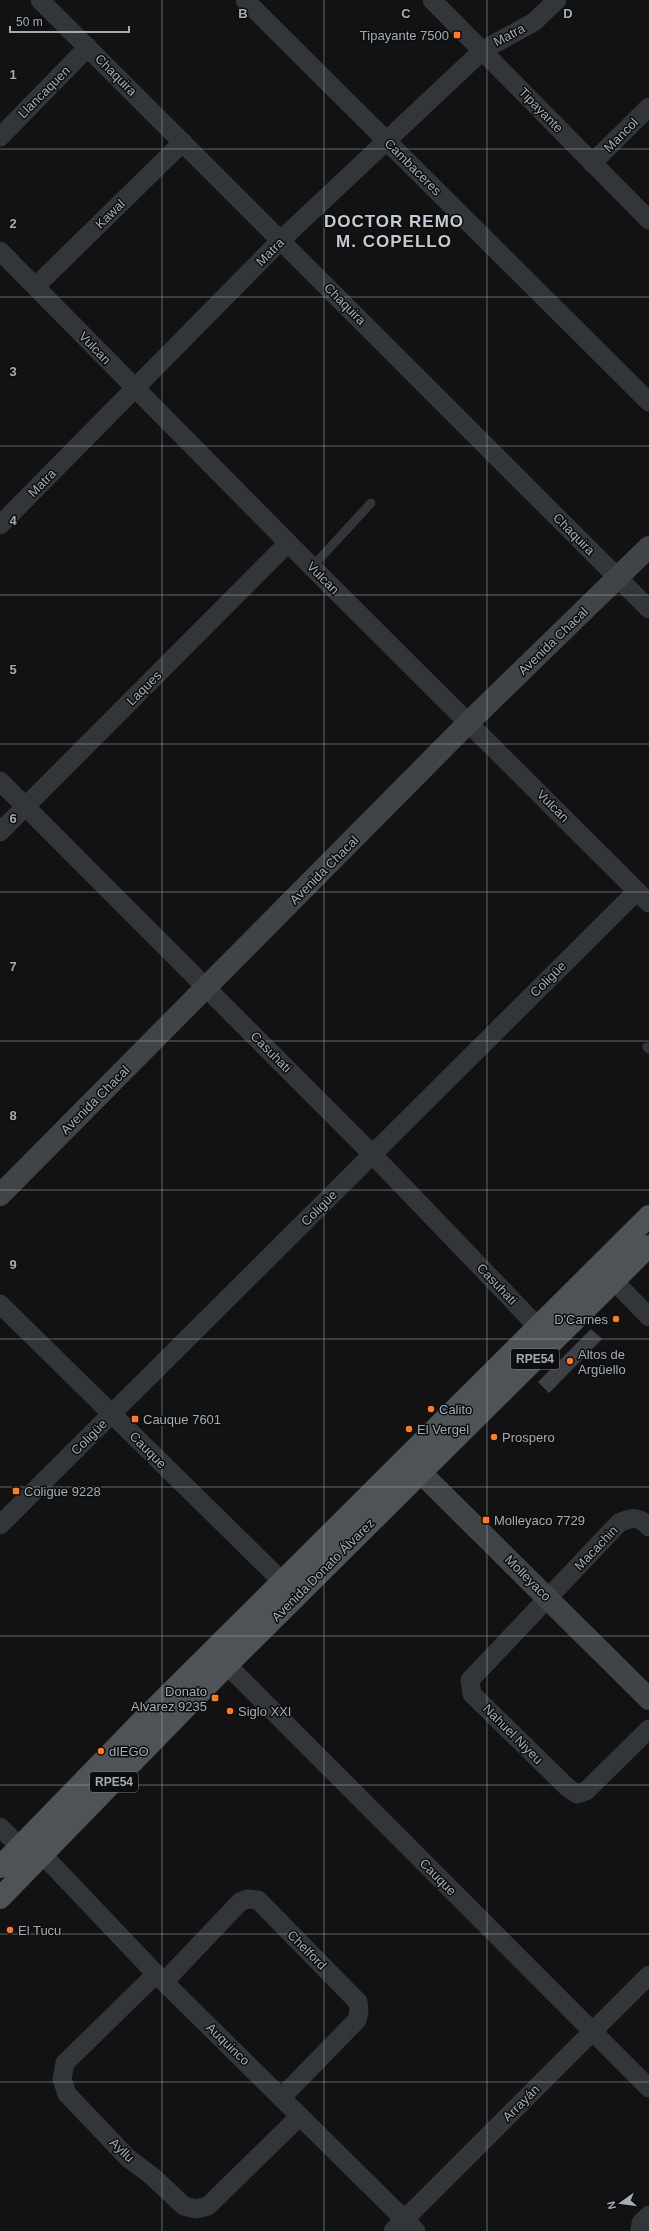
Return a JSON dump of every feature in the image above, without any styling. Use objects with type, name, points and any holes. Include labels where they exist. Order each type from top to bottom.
[{"type":"main road","name":"Avenida Chacal","points":[[0,1195],[207,988],[469,722],[649,547]]},
{"type":"main road","name":"Avenida Donato Álvarez","points":[[0,1898],[227,1665],[297,1596],[538,1327],[649,1216]]},
{"type":"main road","name":"Avenida Donato Álvarez","points":[[0,1867],[144,1719],[282,1581],[413,1465],[614,1281],[649,1246]]},
{"type":"main road","name":"Molleyaco","points":[[413,1465],[649,1699]]},
{"type":"street","name":"Chaquira","points":[[40,0],[649,609]]},
{"type":"street","name":"Cambaceres","points":[[245,0],[649,402]]},
{"type":"street","name":"Tipayante","points":[[432,0],[649,220]]},
{"type":"street","name":"Matra","points":[[0,525],[281,240],[483,50],[534,22],[557,0]]},
{"type":"street","name":"Llancaquen","points":[[0,137],[88,47]]},
{"type":"street","name":"Mancol","points":[[592,163],[649,107]]},
{"type":"street","name":"Kawal","points":[[36,286],[183,142]]},
{"type":"street","name":"Vulcan","points":[[0,251],[288,543],[643,897]]},
{"type":"street","name":"Laques","points":[[0,832],[288,543]]},
{"type":"street","name":"Casuhati","points":[[0,781],[372,1155],[538,1327]]},
{"type":"street","name":"Coligüe","points":[[0,1525],[372,1155],[643,897]]},
{"type":"street","points":[[614,1281],[649,1317]]},
{"type":"street","name":"Cauque","points":[[0,1304],[297,1596]]},
{"type":"street","name":"Macachin","points":[[548,1598],[619,1524],[629,1518],[636,1518],[643,1520],[649,1527]]},
{"type":"street","name":"Nahuel Niyeu","points":[[548,1598],[470,1680],[472,1694],[567,1787],[577,1794],[586,1791],[649,1729]]},
{"type":"street","name":"Cauque","points":[[227,1665],[649,2088]]},
{"type":"street","points":[[0,1827],[20,1847]]},
{"type":"street","name":"Auquinco","points":[[43,1855],[160,1978],[282,2097],[404,2227]]},
{"type":"street","name":"Chelford","points":[[160,1978],[240,1902],[247,1898],[258,1900],[358,2002],[359,2011],[357,2020],[282,2097]]},
{"type":"street","name":"Arrayán","points":[[404,2227],[649,1975]]},
{"type":"street","name":"Ayllu","points":[[160,1978],[65,2063],[62,2079],[67,2094],[128,2158],[152,2176],[184,2206],[196,2209],[208,2206],[300,2116]]},
{"type":"street","points":[[640,2231],[641,2223],[649,2215]]},
{"type":"lane","points":[[312,567],[371,503]]},
{"type":"building","name":"Altos de Argüello","points":[[591,1329],[602,1339],[549,1393],[538,1382]]},
{"type":"place","name":"Tipayante 7500","points":[[457,35]]},
{"type":"place","name":"D'Carnes","points":[[616,1319]]},
{"type":"place","name":"Altos de Argüello","points":[[570,1361]]},
{"type":"place","name":"Calito","points":[[431,1409]]},
{"type":"place","name":"Cauque 7601","points":[[135,1419]]},
{"type":"place","name":"El Vergel","points":[[409,1429]]},
{"type":"place","name":"Prospero","points":[[494,1437]]},
{"type":"place","name":"Coligue 9228","points":[[16,1491]]},
{"type":"place","name":"Molleyaco 7729","points":[[486,1520]]},
{"type":"place","name":"Donato Alvarez 9235","points":[[215,1698]]},
{"type":"place","name":"Siglo XXI","points":[[230,1711]]},
{"type":"place","name":"dIEGO","points":[[101,1751]]},
{"type":"place","name":"El Tucu","points":[[10,1930]]},
{"type":"district","name":"DOCTOR REMO M. COPELLO","points":[[394,231]]}]
